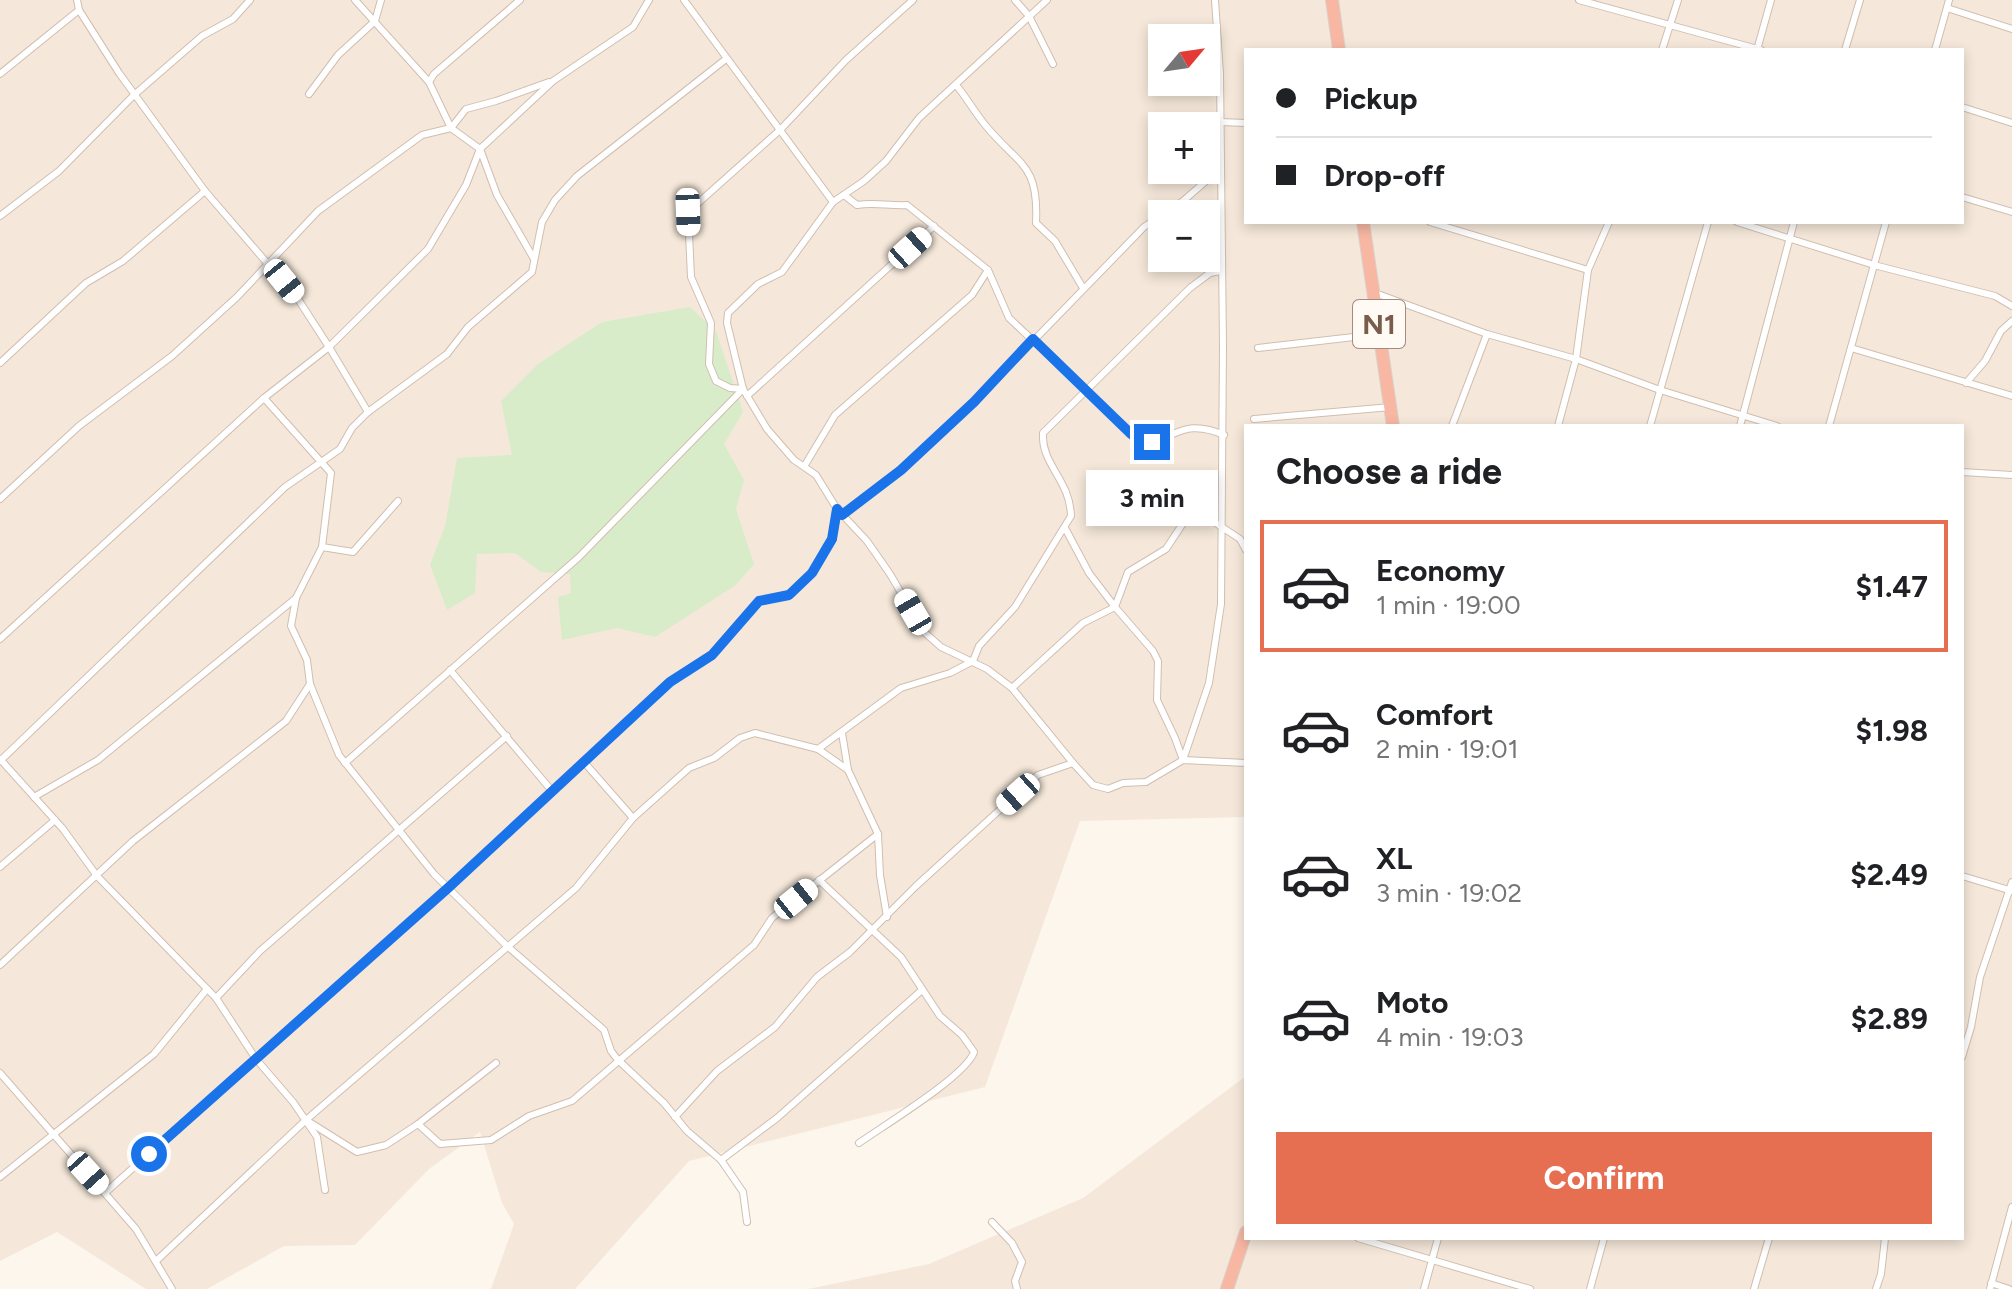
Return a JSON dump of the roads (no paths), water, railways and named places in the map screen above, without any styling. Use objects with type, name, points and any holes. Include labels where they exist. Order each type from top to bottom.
[{"type":"highway","points":[[1332,0],[1339,48]]},
{"type":"highway","name":"N1","points":[[1363,224],[1393,424]]},
{"type":"highway","points":[[1227,1289],[1244,1238]]},
{"type":"street","points":[[77,0],[79,10],[134,95],[205,191],[298,299],[368,412]]},
{"type":"street","points":[[0,216],[59,171],[134,95],[202,36],[233,19],[250,0]]},
{"type":"street","points":[[355,0],[429,82],[451,128],[480,149],[497,195],[534,259]]},
{"type":"street","points":[[309,94],[338,55],[375,21],[381,0]]},
{"type":"street","points":[[429,82],[434,74],[520,0]]},
{"type":"street","points":[[0,639],[264,398],[329,347],[428,249],[466,185],[480,149],[553,81],[633,27],[649,0]]},
{"type":"street","points":[[684,0],[833,202]]},
{"type":"street","points":[[745,392],[716,381],[709,364],[711,323],[691,277],[688,212],[781,129],[846,60],[913,0]]},
{"type":"street","points":[[1015,0],[1029,16],[1053,64]]},
{"type":"street","points":[[1047,0],[919,118],[886,161],[833,202],[782,272],[758,284],[728,313],[727,323],[745,392],[767,429],[794,460],[816,475],[839,512],[867,541],[890,574],[924,632],[941,647],[973,661],[1012,688],[1093,785],[1108,789],[1123,783],[1146,782],[1183,760],[1244,763]]},
{"type":"street","points":[[1215,0],[1220,112]]},
{"type":"street","points":[[1579,0],[1752,48]]},
{"type":"street","points":[[1663,48],[1678,0]]},
{"type":"street","points":[[1759,48],[1771,0]]},
{"type":"street","points":[[1846,48],[1860,0]]},
{"type":"street","points":[[1936,48],[1948,4],[2012,29]]},
{"type":"street","points":[[0,74],[79,10]]},
{"type":"street","points":[[325,1190],[317,1137],[256,1059],[216,998],[97,876],[55,820],[0,760],[285,487],[340,449],[352,428],[368,412],[447,354],[468,327],[532,272],[542,222],[555,200],[577,176],[726,59]]},
{"type":"street","points":[[0,499],[79,426],[172,356],[237,297],[318,211],[422,135],[451,128],[466,109],[553,81]]},
{"type":"street","points":[[956,85],[986,126],[1024,164],[1033,182],[1036,223],[1055,241],[1083,288]]},
{"type":"street","points":[[1964,108],[2012,123]]},
{"type":"street","points":[[1183,760],[1209,683],[1221,604],[1224,435],[1220,122],[1244,123]]},
{"type":"street","points":[[1184,200],[1221,168]]},
{"type":"street","points":[[0,363],[86,283],[123,261],[205,191]]},
{"type":"street","points":[[844,195],[857,205],[872,202],[885,206],[907,205],[988,270],[1009,318],[1139,440],[1152,442],[1188,427],[1206,428],[1224,435]]},
{"type":"street","points":[[1964,198],[2012,212]]},
{"type":"street","points":[[106,1192],[448,888],[670,682],[712,655],[759,601],[789,595],[812,573],[832,539],[839,512],[901,470],[974,402],[1148,224]]},
{"type":"street","points":[[1437,224],[1588,270]]},
{"type":"street","points":[[1559,424],[1576,359],[1588,270],[1608,224]]},
{"type":"street","points":[[1651,424],[1707,224]]},
{"type":"street","points":[[1744,224],[1874,265],[1995,296],[2012,306]]},
{"type":"street","points":[[1740,424],[1793,224]]},
{"type":"street","points":[[1830,424],[1885,224]]},
{"type":"street","points":[[345,763],[579,557],[745,392],[934,226]]},
{"type":"street","points":[[805,465],[835,415],[972,295],[988,270]]},
{"type":"street","points":[[818,749],[901,688],[950,673],[973,661],[979,646],[1015,607],[1071,516],[1066,486],[1042,450],[1043,433],[1190,288],[1215,272]]},
{"type":"street","points":[[1375,293],[1487,334],[1576,359],[1660,390],[1771,424]]},
{"type":"street","points":[[1966,383],[1985,361],[2001,331],[2012,321]]},
{"type":"street","points":[[1258,348],[1380,334]]},
{"type":"street","points":[[1453,424],[1487,334]]},
{"type":"street","points":[[1851,348],[2012,396]]},
{"type":"street","points":[[264,398],[331,473],[322,547],[296,598],[291,626],[307,660],[310,684],[339,755],[448,888],[507,946],[604,1030],[611,1051],[618,1060],[721,1160],[743,1192],[747,1222]]},
{"type":"street","points":[[1254,419],[1391,407]]},
{"type":"street","points":[[1964,472],[2012,475]]},
{"type":"street","points":[[322,547],[353,552],[398,501]]},
{"type":"street","points":[[1012,688],[1083,623],[1115,607],[1128,572],[1166,549],[1193,508],[1240,539],[1244,546]]},
{"type":"street","points":[[1065,528],[1089,573],[1153,651],[1158,661],[1157,700],[1183,760]]},
{"type":"street","points":[[34,797],[98,760],[296,598]]},
{"type":"street","points":[[450,670],[552,791]]},
{"type":"street","points":[[0,965],[133,841],[286,721],[310,684]]},
{"type":"street","points":[[156,1261],[306,1120],[576,888],[633,818],[689,768],[714,758],[740,738],[755,733],[818,749],[848,770]]},
{"type":"street","points":[[842,733],[848,770],[878,834],[880,875],[887,917]]},
{"type":"street","points":[[216,998],[260,951],[507,736]]},
{"type":"street","points":[[584,762],[633,818]]},
{"type":"street","points":[[675,1117],[717,1071],[775,1027],[817,977],[873,930],[916,886],[1038,775],[1073,763]]},
{"type":"street","points":[[0,867],[55,820]]},
{"type":"street","points":[[418,1124],[440,1144],[491,1140],[529,1116],[572,1101],[754,945],[772,918],[878,834]]},
{"type":"street","points":[[1964,876],[2011,888],[1980,977],[1964,1048]]},
{"type":"street","points":[[819,880],[901,957],[940,1016],[962,1035],[974,1052],[972,1059],[948,1080],[859,1143]]},
{"type":"street","points":[[0,1177],[154,1054],[207,989]]},
{"type":"street","points":[[721,1160],[788,1108],[922,990]]},
{"type":"street","points":[[306,1120],[357,1152],[386,1145],[496,1063]]},
{"type":"street","points":[[0,1073],[136,1229],[172,1289]]},
{"type":"street","points":[[2009,1289],[1991,1286],[2012,1207]]},
{"type":"street","points":[[992,1222],[1012,1243],[1022,1262],[1015,1281],[1017,1289]]},
{"type":"street","points":[[1365,1240],[1530,1289]]},
{"type":"street","points":[[1424,1289],[1438,1240]]},
{"type":"street","points":[[1590,1289],[1603,1240]]},
{"type":"street","points":[[1754,1289],[1768,1240]]},
{"type":"street","points":[[1876,1289],[1885,1240]]}]
